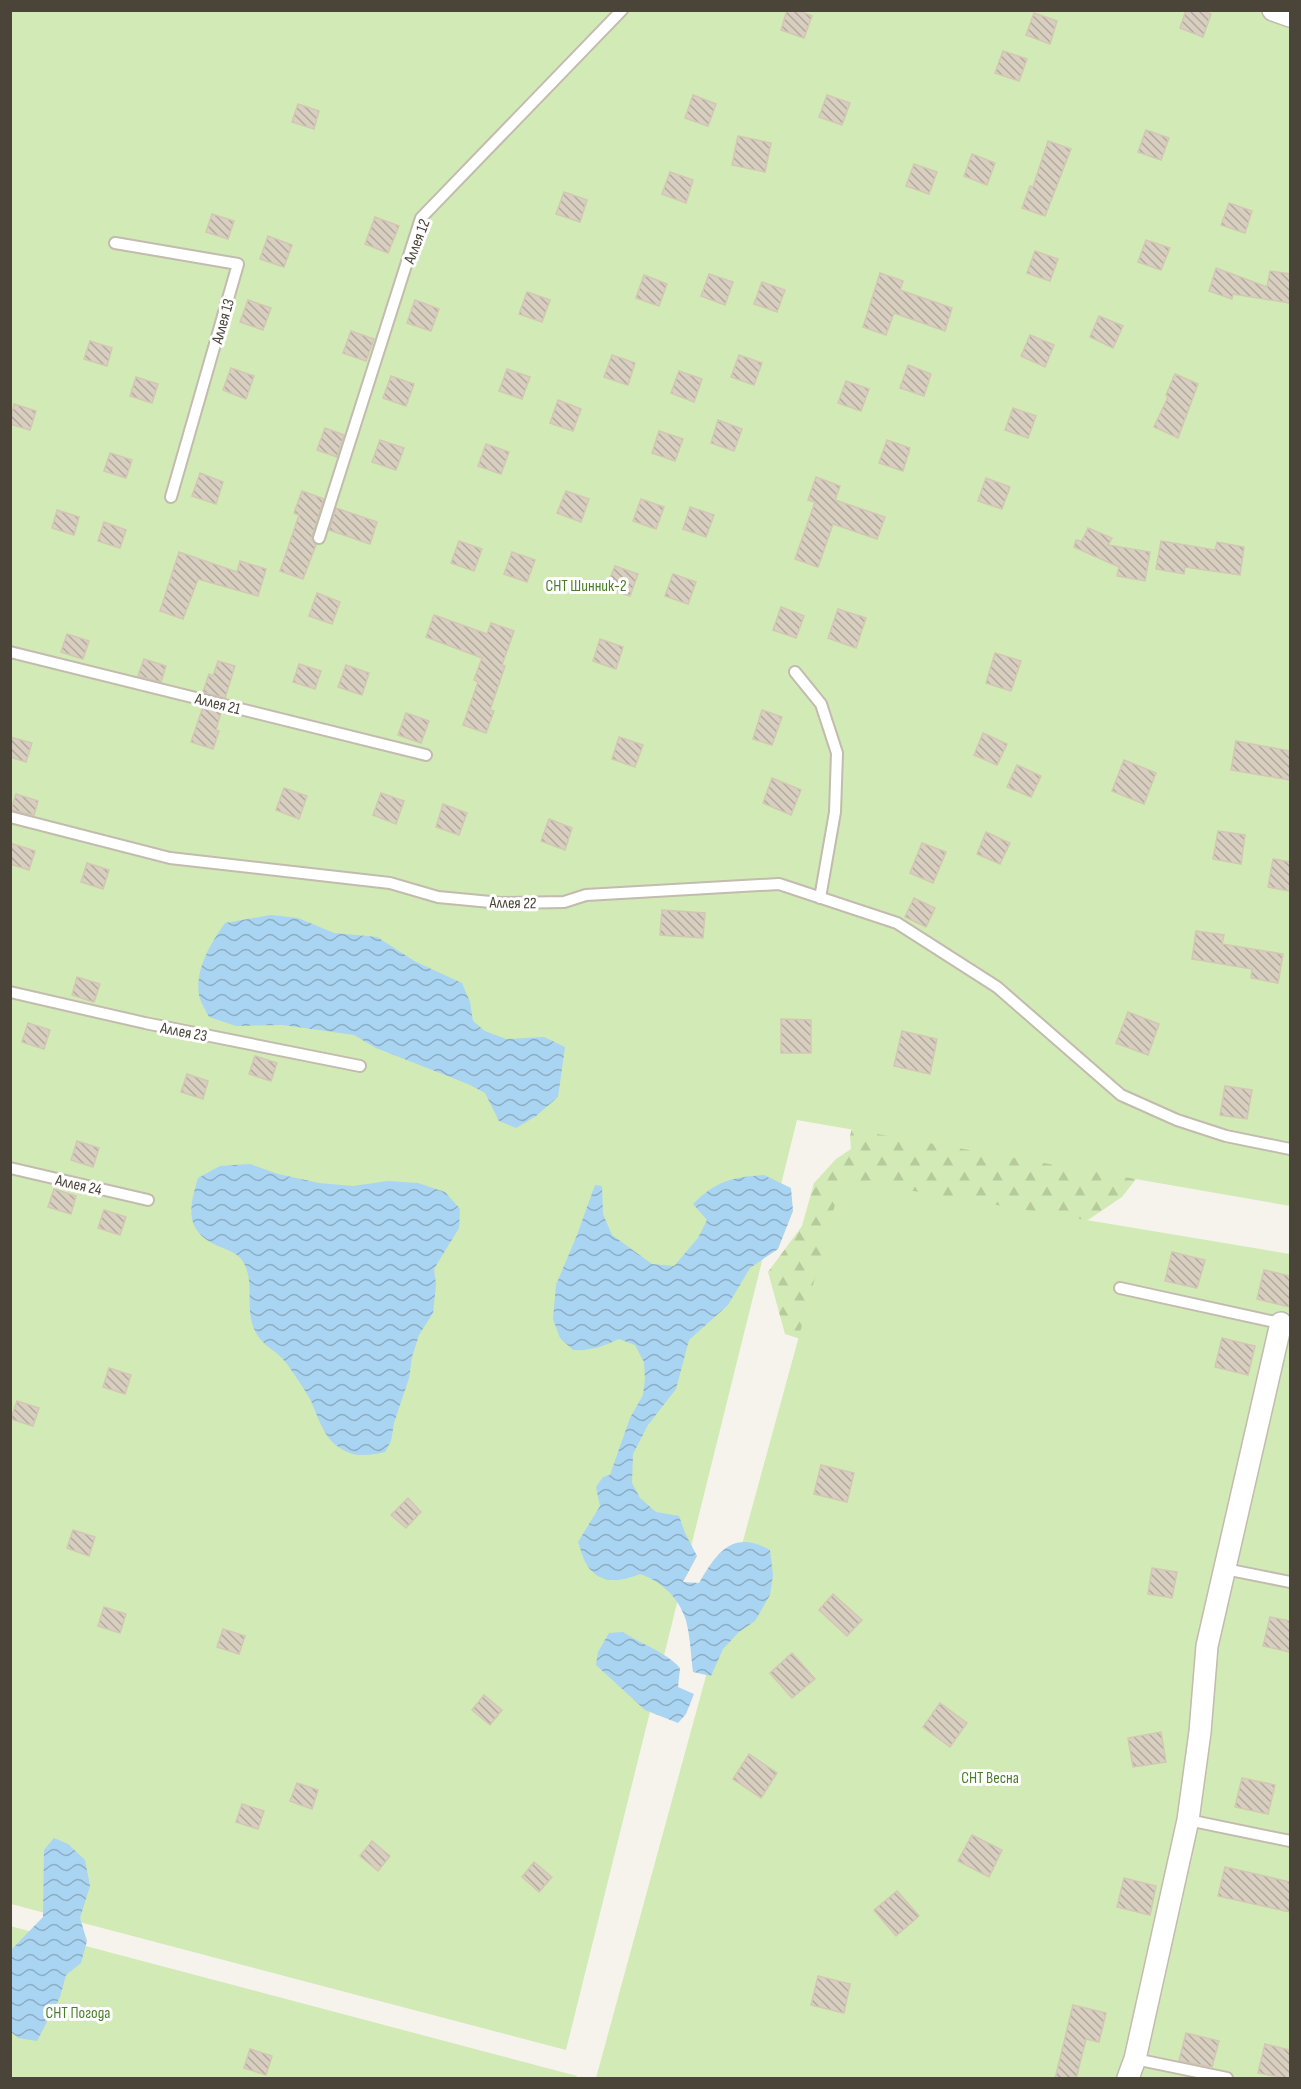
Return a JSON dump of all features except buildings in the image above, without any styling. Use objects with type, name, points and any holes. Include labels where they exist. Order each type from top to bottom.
[{"type":"street","points":[[1273,10],[1290,16]]},
{"type":"street","points":[[1131,2069],[1188,1820],[1200,1732],[1207,1646],[1286,1324]]},
{"type":"lane","name":"Аллея 12","points":[[320,538],[421,218],[622,10]]},
{"type":"lane","name":"Аллея 13","points":[[115,243],[238,264],[171,497]]},
{"type":"lane","name":"Аллея 21","points":[[10,652],[426,755]]},
{"type":"lane","points":[[795,672],[821,704],[837,753],[835,813],[820,898]]},
{"type":"lane","name":"Аллея 22","points":[[10,817],[170,858],[390,884],[438,897],[501,903],[564,902],[586,895],[779,884],[897,923],[997,987],[1121,1095],[1177,1120],[1226,1136],[1290,1149]]},
{"type":"lane","name":"Аллея 23","points":[[10,992],[145,1023],[360,1066]]},
{"type":"lane","name":"Аллея 24","points":[[10,1168],[148,1200]]},
{"type":"lane","points":[[1120,1288],[1286,1324]]},
{"type":"lane","points":[[1226,1569],[1290,1582]]},
{"type":"lane","points":[[1188,1820],[1290,1840]]},
{"type":"lane","points":[[1131,2069],[1227,2079]]},
{"type":"green space","name":"СНТ Шинник-2","points":[[10,11],[1290,11],[1290,1206],[797,1120],[566,2050],[11,1904]]},
{"type":"green space","points":[[862,1084],[1136,1179],[1122,1197],[1057,1241],[828,1348],[785,1334],[768,1272],[802,1226],[814,1183],[836,1159],[851,1149],[850,1136]]},
{"type":"green space","name":"СНТ Весна","points":[[842,1179],[1290,1254],[1290,2078],[596,2078]]},
{"type":"green space","name":"СНТ Погода","points":[[10,1926],[577,2076],[576,2078],[11,2078]]},
{"type":"water","points":[[271,915],[298,918],[334,933],[377,937],[416,962],[462,983],[470,1002],[473,1021],[485,1031],[506,1039],[544,1037],[565,1047],[558,1097],[536,1116],[516,1128],[499,1121],[485,1093],[468,1084],[376,1048],[354,1035],[283,1025],[236,1026],[209,1017],[200,998],[198,985],[205,957],[214,939],[225,923]]},
{"type":"water","points":[[250,1164],[278,1174],[319,1183],[353,1186],[388,1181],[418,1183],[445,1192],[460,1209],[459,1228],[434,1269],[436,1285],[433,1313],[419,1335],[391,1441],[385,1452],[354,1454],[332,1442],[293,1372],[282,1358],[259,1338],[255,1331],[250,1315],[248,1275],[242,1260],[234,1253],[207,1240],[194,1226],[191,1209],[198,1178],[220,1166]]},
{"type":"water","points":[[764,1175],[791,1188],[793,1211],[778,1249],[750,1268],[728,1305],[689,1340],[676,1389],[648,1425],[633,1454],[632,1483],[640,1498],[656,1512],[679,1516],[697,1556],[683,1582],[699,1583],[720,1553],[736,1543],[757,1544],[770,1550],[773,1575],[770,1595],[755,1621],[739,1632],[723,1649],[711,1676],[693,1672],[686,1621],[677,1601],[666,1590],[654,1580],[640,1574],[619,1580],[605,1579],[592,1572],[583,1557],[578,1542],[600,1506],[596,1487],[603,1477],[610,1475],[630,1418],[643,1395],[644,1362],[635,1345],[619,1339],[597,1348],[573,1350],[560,1338],[553,1319],[556,1285],[595,1185],[602,1186],[603,1214],[612,1235],[652,1264],[674,1266],[698,1238],[707,1220],[693,1204],[717,1185],[743,1177]]},
{"type":"water","points":[[623,1632],[661,1653],[680,1668],[678,1687],[694,1694],[686,1714],[678,1723],[645,1710],[596,1665],[598,1652],[609,1633]]},
{"type":"water","points":[[54,1838],[68,1844],[85,1860],[90,1886],[80,1918],[87,1941],[81,1963],[66,1975],[60,1997],[37,2041],[18,2038],[11,2032],[11,1950],[43,1917],[44,1850]]}]
